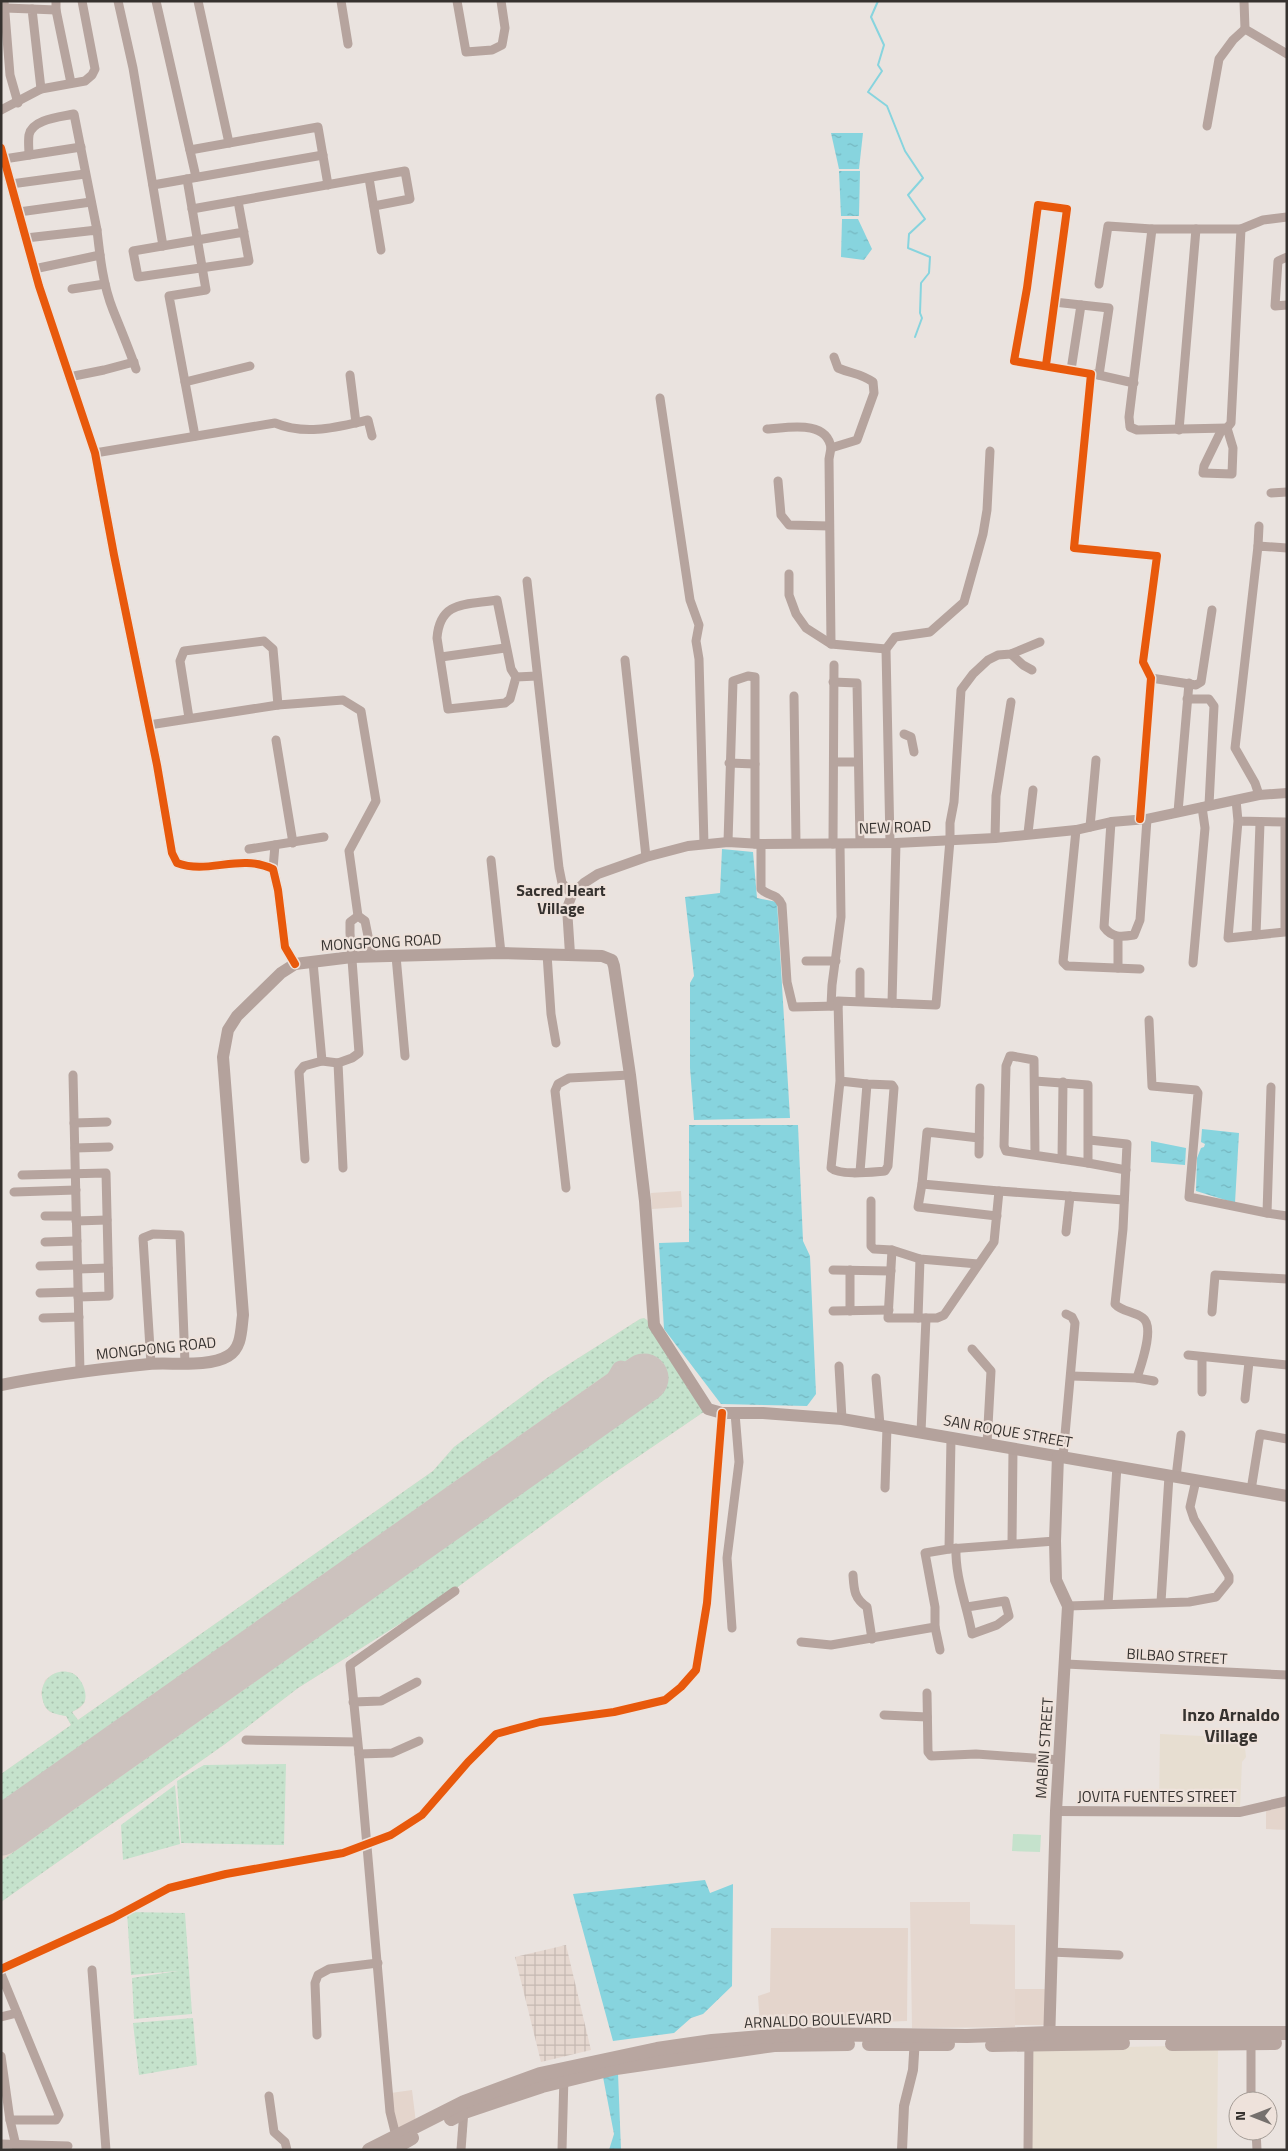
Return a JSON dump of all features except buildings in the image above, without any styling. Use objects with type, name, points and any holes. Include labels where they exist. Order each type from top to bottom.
[{"type":"highway","name":"ARNALDO BOULEVARD","points":[[1251,2039],[1287,2033]]},
{"type":"highway","name":"ARNALDO BOULEVARD","points":[[369,2150],[395,2144],[464,2107],[564,2074],[774,2045],[914,2039],[1251,2039],[1287,2042]]},
{"type":"main road","name":"MONGPONG ROAD","points":[[1,1385],[80,1372],[150,1364],[211,1361],[226,1357],[236,1350],[240,1339],[243,1316],[223,1057],[228,1030],[237,1016],[281,973],[295,964],[352,957],[501,953],[570,954],[602,956],[612,960],[614,966],[630,1075],[645,1201],[654,1325],[708,1409],[729,1413]]},
{"type":"main road","name":"SAN ROQUE STREET","points":[[729,1413],[763,1412],[842,1419],[1287,1496]]},
{"type":"main road","name":"MABINI STREET","points":[[1050,2039],[1056,1811],[1068,1606],[1056,1580],[1055,1541],[1060,1456]]},
{"type":"street","points":[[1,110],[18,103],[41,89],[85,80],[92,75],[95,69],[82,1]]},
{"type":"street","points":[[118,1],[133,68],[163,246]]},
{"type":"street","points":[[156,1],[190,150],[192,209],[206,290],[169,296],[195,436]]},
{"type":"street","points":[[198,1],[229,143]]},
{"type":"street","points":[[341,1],[348,44]]},
{"type":"street","points":[[457,1],[466,52],[492,50],[502,45],[505,28],[501,1]]},
{"type":"street","points":[[1207,126],[1218,59],[1233,40],[1245,29],[1244,1]]},
{"type":"street","points":[[18,103],[10,75],[4,5],[32,9],[56,6],[71,83]]},
{"type":"street","points":[[32,9],[41,89]]},
{"type":"street","points":[[1245,29],[1287,54]]},
{"type":"street","points":[[28,155],[29,133],[34,126],[45,121],[74,114],[105,284],[113,310],[135,365],[69,377]]},
{"type":"street","points":[[190,150],[318,127],[328,185]]},
{"type":"street","points":[[4,159],[81,147]]},
{"type":"street","points":[[1,148],[34,269],[94,453],[149,725],[172,852],[177,863],[185,866],[199,867],[236,863],[260,863],[273,869]]},
{"type":"street","points":[[153,185],[323,155]]},
{"type":"street","points":[[192,209],[405,171],[410,199],[374,206]]},
{"type":"street","points":[[11,184],[86,174]]},
{"type":"street","points":[[369,178],[381,250]]},
{"type":"street","points":[[238,201],[244,232],[249,261],[138,278],[133,251],[244,232]]},
{"type":"street","points":[[19,212],[91,202]]},
{"type":"street","points":[[1046,365],[1068,209],[1038,205],[1027,288],[1014,361],[1046,365],[1134,383]]},
{"type":"street","points":[[1099,284],[1108,226],[1152,229],[1241,229],[1263,220],[1287,217]]},
{"type":"street","points":[[1152,229],[1129,417],[1130,427],[1137,430],[1225,429]]},
{"type":"street","points":[[1179,430],[1196,229]]},
{"type":"street","points":[[1225,429],[1233,448],[1232,474],[1203,473],[1204,466],[1225,429],[1231,423],[1241,229]]},
{"type":"street","points":[[26,238],[96,230]]},
{"type":"street","points":[[34,269],[100,255]]},
{"type":"street","points":[[1287,257],[1278,261],[1275,306],[1287,305]]},
{"type":"street","points":[[72,289],[105,284]]},
{"type":"street","points":[[1054,302],[1109,308],[1095,375],[1074,548],[1157,556],[1143,662],[1151,678],[1140,920],[1134,934],[1118,937],[1107,931],[1104,927],[1111,822]]},
{"type":"street","points":[[1070,370],[1081,305]]},
{"type":"street","points":[[831,448],[857,440],[874,393],[873,382],[863,375],[838,368],[834,357]]},
{"type":"street","points":[[185,382],[250,366]]},
{"type":"street","points":[[350,375],[356,423]]},
{"type":"street","points":[[660,398],[690,600],[699,625],[696,641],[699,659],[704,844]]},
{"type":"street","points":[[94,453],[275,423],[291,429],[312,431],[368,420],[372,436]]},
{"type":"street","points":[[766,429],[802,428],[820,430],[830,440],[831,644]]},
{"type":"street","points":[[892,1003],[893,843],[886,649],[895,637],[930,632],[964,602],[983,534],[987,510],[990,451]]},
{"type":"street","points":[[778,481],[781,515],[789,525],[829,526]]},
{"type":"street","points":[[1270,493],[1287,492]]},
{"type":"street","points":[[1259,526],[1235,748],[1255,782],[1259,795]]},
{"type":"street","points":[[1258,546],[1287,548]]},
{"type":"street","points":[[789,574],[789,595],[796,614],[806,628],[831,644],[886,649]]},
{"type":"street","points":[[527,581],[558,868],[562,883],[572,895],[567,908],[570,954]]},
{"type":"street","points":[[497,600],[506,648],[511,669],[516,677],[510,699],[504,703],[448,709],[437,638],[438,626],[443,616],[451,608],[497,600]]},
{"type":"street","points":[[1151,678],[1196,684],[1201,682],[1212,610]]},
{"type":"street","points":[[189,718],[180,661],[184,652],[264,641],[273,649],[278,705]]},
{"type":"street","points":[[835,1006],[838,1001],[936,1005],[950,823],[956,784],[961,690],[973,674],[988,660],[998,655],[1011,654],[1040,642]]},
{"type":"street","points":[[441,657],[506,648]]},
{"type":"street","points":[[1011,654],[1022,665],[1032,670]]},
{"type":"street","points":[[625,660],[646,857]]},
{"type":"street","points":[[834,665],[832,682],[836,844],[840,917],[836,961],[835,1006],[840,1081],[831,1168],[834,1170],[860,1172],[885,1171],[888,1166],[894,1088],[892,1085],[840,1081]]},
{"type":"street","points":[[516,677],[536,676]]},
{"type":"street","points":[[728,842],[733,681],[748,676],[755,677],[755,764],[761,889],[775,896],[782,905],[787,982],[793,1007],[835,1006]]},
{"type":"street","points":[[832,682],[857,683],[860,843]]},
{"type":"street","points":[[1178,812],[1189,683]]},
{"type":"street","points":[[794,696],[796,844]]},
{"type":"street","points":[[1187,699],[1209,699],[1212,700],[1214,706],[1193,963]]},
{"type":"street","points":[[149,725],[278,705],[343,700],[361,711],[376,801],[349,852],[358,916],[365,921],[372,956]]},
{"type":"street","points":[[995,838],[996,796],[1010,702]]},
{"type":"street","points":[[889,738],[898,737],[906,733],[911,737],[914,752]]},
{"type":"street","points":[[276,740],[293,843]]},
{"type":"street","points":[[1090,827],[1096,760]]},
{"type":"street","points":[[834,762],[858,762]]},
{"type":"street","points":[[729,763],[755,764]]},
{"type":"street","points":[[1028,833],[1033,790]]},
{"type":"street","name":"NEW ROAD","points":[[572,895],[584,883],[598,874],[646,857],[688,846],[728,842],[836,844],[995,838],[1028,833],[1076,830],[1111,822],[1144,819],[1259,795],[1287,792]]},
{"type":"street","points":[[1236,800],[1238,821],[1228,938],[1285,932],[1285,822],[1260,823],[1238,821]]},
{"type":"street","points":[[1256,935],[1260,823]]},
{"type":"street","points":[[1076,830],[1063,962],[1067,966],[1140,969]]},
{"type":"street","points":[[249,849],[324,837]]},
{"type":"street","points":[[275,846],[273,869],[278,890],[285,947],[295,964]]},
{"type":"street","points":[[491,860],[501,953]]},
{"type":"street","points":[[305,1159],[299,1072],[304,1066],[322,1061],[338,1063],[352,1058],[359,1053],[350,922],[358,916]]},
{"type":"street","points":[[1118,937],[1118,968]]},
{"type":"street","points":[[547,954],[551,1014],[556,1043]]},
{"type":"street","points":[[396,956],[405,1056]]},
{"type":"street","points":[[806,961],[836,961]]},
{"type":"street","points":[[313,962],[322,1061]]},
{"type":"street","points":[[860,972],[860,1001]]},
{"type":"street","points":[[1149,1020],[1152,1086],[1196,1090],[1198,1093],[1189,1196],[1287,1216]]},
{"type":"street","points":[[1035,1155],[1034,1060],[1010,1056],[1006,1066],[1004,1146],[1006,1151],[1126,1170]]},
{"type":"street","points":[[338,1063],[343,1168]]},
{"type":"street","points":[[73,1074],[80,1372]]},
{"type":"street","points":[[566,1188],[555,1091],[558,1084],[569,1078],[630,1075]]},
{"type":"street","points":[[1035,1081],[1088,1085],[1088,1163]]},
{"type":"street","points":[[1062,1159],[1063,1082]]},
{"type":"street","points":[[860,1172],[867,1084]]},
{"type":"street","points":[[1267,1213],[1271,1087]]},
{"type":"street","points":[[979,1154],[980,1088]]},
{"type":"street","points":[[74,1123],[107,1122]]},
{"type":"street","points":[[979,1138],[927,1132],[918,1207],[997,1216]]},
{"type":"street","points":[[1089,1140],[1128,1144],[1121,1258],[1115,1304],[1119,1308],[1144,1319],[1147,1324],[1147,1340],[1137,1378]]},
{"type":"street","points":[[75,1148],[108,1147]]},
{"type":"street","points":[[22,1175],[106,1173],[108,1296],[40,1293]]},
{"type":"street","points":[[922,1184],[999,1192],[1124,1200]]},
{"type":"street","points":[[14,1192],[76,1190]]},
{"type":"street","points":[[892,1250],[888,1318],[937,1318],[944,1315],[994,1242],[999,1192]]},
{"type":"street","points":[[1066,1232],[1070,1196]]},
{"type":"street","points":[[871,1200],[871,1246],[874,1249],[892,1250],[920,1259],[978,1264]]},
{"type":"street","points":[[45,1216],[107,1220]]},
{"type":"street","points":[[150,1364],[143,1238],[152,1234],[180,1235],[185,1363]]},
{"type":"street","points":[[45,1242],[77,1241]]},
{"type":"street","points":[[920,1259],[922,1318],[921,1432]]},
{"type":"street","points":[[40,1266],[108,1268]]},
{"type":"street","points":[[833,1270],[891,1271]]},
{"type":"street","points":[[850,1270],[850,1311]]},
{"type":"street","points":[[1212,1312],[1215,1275],[1287,1279]]},
{"type":"street","points":[[834,1311],[889,1310]]},
{"type":"street","points":[[1060,1456],[1071,1376],[1075,1323],[1072,1316],[1066,1314]]},
{"type":"street","points":[[43,1318],[79,1317]]},
{"type":"street","points":[[972,1349],[991,1371],[987,1444]]},
{"type":"street","points":[[1188,1355],[1287,1365]]},
{"type":"street","points":[[1202,1357],[1202,1392]]},
{"type":"street","points":[[1245,1399],[1249,1362]]},
{"type":"street","points":[[839,1366],[842,1419]]},
{"type":"street","points":[[1071,1376],[1137,1378],[1154,1381]]},
{"type":"street","points":[[876,1378],[884,1426],[885,1488]]},
{"type":"street","points":[[729,1413],[739,1462],[727,1558],[732,1628]]},
{"type":"street","points":[[1,1969],[113,1918],[169,1888],[226,1874],[343,1853],[391,1835],[422,1815],[468,1762],[496,1734],[540,1722],[614,1712],[665,1700],[676,1692],[696,1670],[707,1603],[729,1413]]},
{"type":"street","points":[[1251,1490],[1260,1434],[1287,1439]]},
{"type":"street","points":[[1161,1602],[1172,1476],[1181,1435]]},
{"type":"street","points":[[951,1438],[952,1548],[972,1634],[997,1625],[1009,1616],[1005,1601],[967,1607]]},
{"type":"street","points":[[1012,1544],[1013,1449]]},
{"type":"street","points":[[1108,1604],[1117,1466]]},
{"type":"street","points":[[1068,1606],[1189,1602],[1216,1597],[1229,1581],[1229,1576],[1194,1519],[1190,1507],[1196,1480]]},
{"type":"street","points":[[940,1650],[935,1627],[935,1607],[925,1553],[952,1548],[1055,1541]]},
{"type":"street","points":[[853,1575],[854,1593],[858,1601],[867,1606],[872,1639]]},
{"type":"street","points":[[395,2144],[390,2112],[350,1665],[455,1591]]},
{"type":"street","points":[[801,1642],[831,1645],[935,1627]]},
{"type":"street","name":"BILBAO STREET","points":[[1066,1664],[1287,1675]]},
{"type":"street","points":[[353,1702],[381,1702],[417,1682]]},
{"type":"street","points":[[927,1693],[928,1752],[931,1756],[976,1754],[1060,1760]]},
{"type":"street","points":[[884,1715],[927,1717]]},
{"type":"street","points":[[246,1740],[357,1742]]},
{"type":"street","points":[[359,1754],[392,1753],[419,1741]]},
{"type":"street","name":"JOVITA FUENTES STREET","points":[[1056,1811],[1240,1812],[1287,1801]]},
{"type":"street","points":[[1051,1952],[1119,1954]]},
{"type":"street","points":[[317,2035],[315,1983],[318,1975],[329,1969],[378,1963]]},
{"type":"street","points":[[92,1970],[106,2150]]},
{"type":"street","points":[[1,1974],[59,2115],[56,2120],[10,2120]]},
{"type":"street","points":[[1,2017],[16,2012]]},
{"type":"street","points":[[902,2150],[904,2106],[912,2070],[914,2039]]},
{"type":"street","points":[[1251,2039],[1251,2091]]},
{"type":"street","points":[[1028,2150],[1029,2040]]},
{"type":"street","points":[[1,2056],[10,2120],[17,2148]]},
{"type":"street","points":[[562,2150],[564,2074]]},
{"type":"street","points":[[269,2096],[274,2132],[285,2142],[286,2150]]},
{"type":"street","points":[[461,2150],[464,2107]]},
{"type":"street","points":[[1,2144],[17,2148],[68,2146]]},
{"type":"shaded area","points":[[681,1191],[682,1207],[652,1209],[651,1193]]},
{"type":"shaded area","points":[[644,1318],[705,1411],[604,1480],[455,1589],[298,1688],[225,1744],[1,1902],[1,1774],[71,1725],[66,1716],[50,1712],[45,1707],[41,1693],[45,1680],[53,1674],[62,1672],[70,1672],[77,1676],[85,1694],[85,1702],[80,1708],[72,1712],[78,1720],[433,1471],[454,1447],[547,1378]]},
{"type":"shaded area","points":[[1160,1734],[1244,1738],[1246,1757],[1242,1762],[1240,1808],[1159,1806]]},
{"type":"shaded area","points":[[1287,1806],[1287,1830],[1266,1829],[1266,1811]]},
{"type":"shaded area","points":[[910,1902],[970,1902],[970,1924],[1015,1925],[1015,2027],[912,2028]]},
{"type":"shaded area","points":[[771,1928],[908,1928],[907,2021],[760,2026],[758,1996],[770,1992]]},
{"type":"shaded area","points":[[566,1945],[591,2050],[541,2062],[515,1957]]},
{"type":"shaded area","points":[[1015,1989],[1047,1989],[1047,2025],[1015,2025]]},
{"type":"shaded area","points":[[1218,2045],[1217,2150],[1031,2150],[1033,2049]]},
{"type":"shaded area","points":[[412,2090],[416,2123],[397,2132],[391,2093]]},
{"type":"green space","points":[[644,1318],[705,1411],[604,1480],[455,1589],[298,1688],[225,1744],[1,1902],[1,1861],[658,1397],[630,1358],[1,1802],[1,1774],[71,1725],[66,1716],[51,1712],[44,1705],[42,1688],[53,1674],[65,1671],[72,1673],[81,1682],[86,1695],[84,1703],[72,1712],[78,1720],[433,1471],[454,1447],[547,1378]]},
{"type":"green space","points":[[286,1764],[284,1845],[181,1843],[177,1781],[204,1765]]},
{"type":"green space","points":[[175,1785],[180,1844],[123,1860],[121,1825]]},
{"type":"green space","points":[[1013,1834],[1041,1835],[1040,1852],[1012,1851]]},
{"type":"green space","points":[[127,1912],[185,1913],[192,2014],[134,2019],[132,1978],[178,1971],[131,1975]]},
{"type":"green space","points":[[193,2018],[197,2065],[139,2075],[133,2023]]},
{"type":"water","points":[[831,133],[863,133],[859,169],[839,169]]},
{"type":"water","points":[[839,171],[860,171],[859,216],[841,216]]},
{"type":"water","points":[[842,219],[858,219],[872,249],[864,260],[841,257]]},
{"type":"water","points":[[722,849],[753,852],[757,898],[777,902],[790,1118],[694,1120],[690,1068],[690,983],[694,976],[685,897],[720,893]]},
{"type":"water","points":[[689,1125],[798,1125],[803,1241],[810,1256],[816,1394],[807,1406],[721,1404],[664,1329],[659,1243],[689,1242]]},
{"type":"water","points":[[1202,1129],[1239,1133],[1235,1203],[1196,1191],[1197,1158],[1205,1144],[1201,1142]]},
{"type":"water","points":[[1151,1141],[1186,1148],[1185,1165],[1151,1162]]},
{"type":"water","points":[[705,1880],[710,1893],[733,1884],[732,1986],[703,2014],[691,2018],[674,2033],[613,2041],[573,1894]]},
{"type":"water","points":[[618,2073],[621,2150],[609,2150],[614,2134],[603,2077]]},
{"type":"waterway","points":[[878,1],[871,17],[884,45],[878,65],[882,71],[868,92],[887,106],[905,151],[923,178],[908,195],[925,219],[909,234],[908,248],[930,257],[929,273],[921,283],[920,313],[922,318],[915,337]]},
{"type":"taxiway","points":[[597,1411],[621,1370],[630,1376],[634,1384],[633,1394],[627,1403]]},
{"type":"runway","points":[[1,1831],[644,1378]]},
{"type":"cycle path","points":[[1,148],[39,286],[95,453],[157,765],[172,853],[177,863],[189,866],[201,867],[248,863],[273,869],[278,890],[285,947],[295,964]]},
{"type":"cycle path","points":[[1046,365],[1067,209],[1038,205],[1027,288],[1014,361],[1091,374],[1074,548],[1157,556],[1143,662],[1151,678],[1140,819]]},
{"type":"cycle path","points":[[1,1969],[113,1918],[169,1888],[226,1874],[343,1853],[391,1835],[422,1815],[468,1762],[496,1734],[540,1722],[614,1712],[665,1700],[681,1687],[696,1670],[707,1603],[722,1413]]},
{"type":"district","name":"Sacred Heart Village","points":[[561,899]]},
{"type":"district","name":"Inzo Arnaldo Village","points":[[1231,1724]]}]
